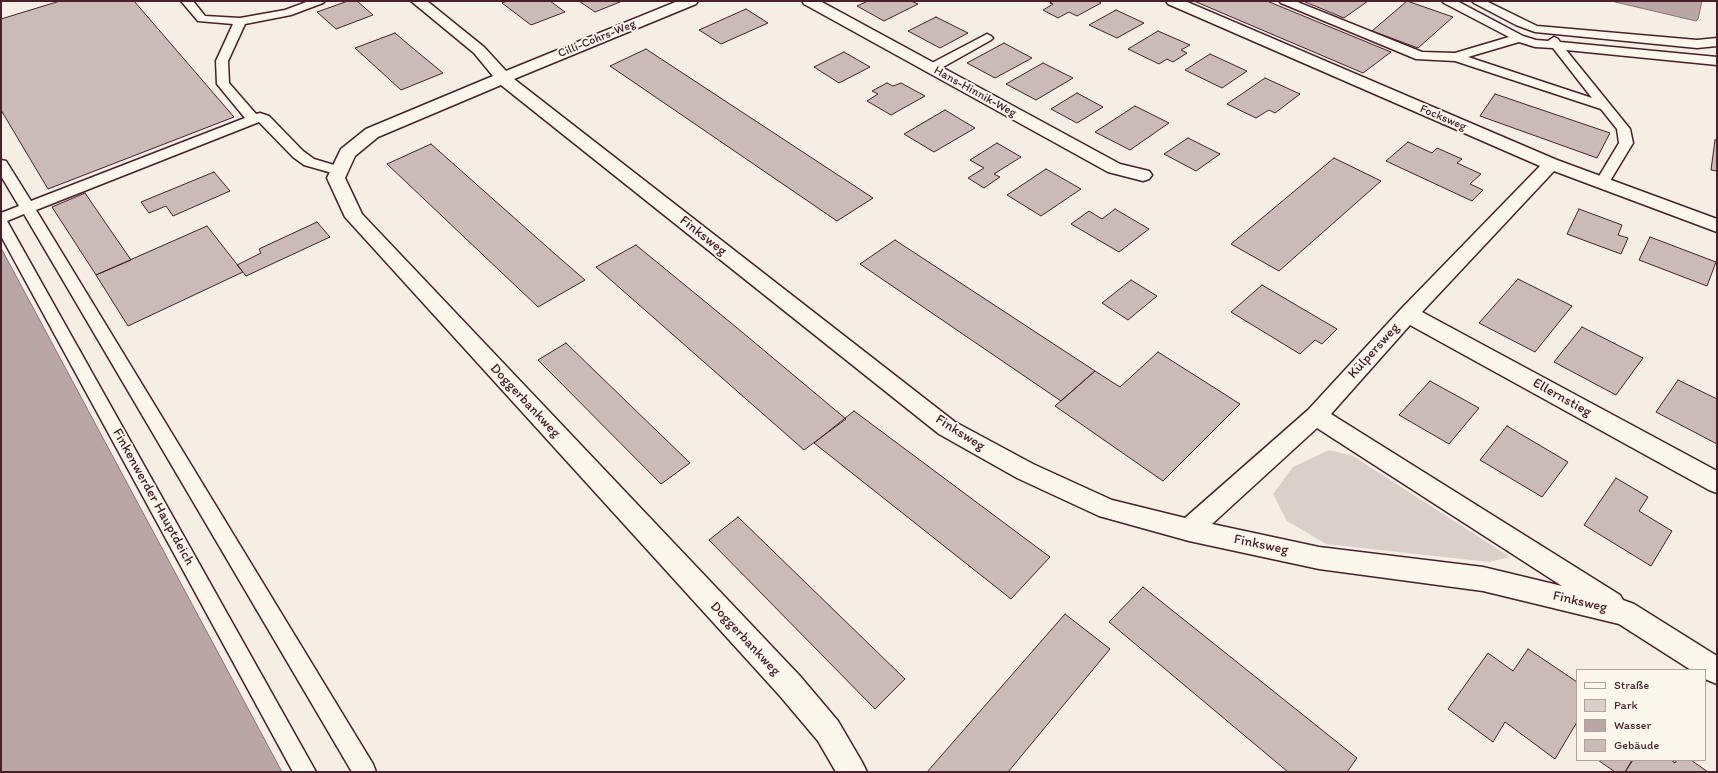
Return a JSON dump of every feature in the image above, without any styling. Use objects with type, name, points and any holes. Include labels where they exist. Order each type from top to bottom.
[{"type":"street","name":"Finksweg","points":[[418,1],[480,50],[503,78],[947,428],[1025,471],[1108,509],[1189,530],[1319,558],[1483,579],[1625,613]]},
{"type":"street","name":"Cilli-Cohrs-Weg","points":[[503,78],[691,1]]},
{"type":"street","name":"Hans-Hinnik-Weg","points":[[809,1],[1114,168],[1143,175]]},
{"type":"street","name":"Focksweg","points":[[1173,1],[1551,164],[1717,226]]},
{"type":"street","points":[[339,171],[347,153],[372,133],[503,78]]},
{"type":"street","name":"Külpersweg","points":[[1189,530],[1316,416],[1408,314],[1551,164]]},
{"type":"street","name":"Doggerbankweg","points":[[339,171],[336,178],[354,217],[790,686],[828,731],[852,772]]},
{"type":"street","name":"Ellernstieg","points":[[1408,314],[1717,483]]},
{"type":"street","name":"Finksweg","points":[[1316,416],[1717,671]]},
{"type":"lane","points":[[187,1],[202,19],[240,21],[287,13],[319,1]]},
{"type":"lane","points":[[1285,1],[1420,56],[1456,58],[1606,107]]},
{"type":"lane","points":[[1448,1],[1519,38],[1535,44],[1717,61]]},
{"type":"lane","points":[[1478,1],[1520,23],[1536,28],[1697,44],[1717,42]]},
{"type":"lane","points":[[240,21],[222,61],[222,84],[253,119]]},
{"type":"lane","points":[[1549,30],[1557,46],[1623,129],[1626,143],[1602,183]]},
{"type":"lane","points":[[932,68],[987,38]]},
{"type":"lane","points":[[1456,58],[1519,38]]},
{"type":"lane","points":[[1,218],[260,117],[264,119],[298,154],[309,162],[339,171]]},
{"type":"lane","points":[[1,164],[365,772]]},
{"type":"lane","name":"Finkenwerder Hauptdeich","points":[[1,223],[305,772]]},
{"type":"green space","points":[[1329,450],[1353,456],[1510,557],[1489,562],[1326,544],[1287,521],[1273,494],[1293,467]]},
{"type":"water","points":[[1611,1],[1702,1],[1698,19],[1696,21]]},
{"type":"water","points":[[1,248],[282,772],[1,772]]},
{"type":"building","points":[[60,1],[134,1],[234,117],[48,189],[1,110],[1,19]]},
{"type":"building","points":[[348,1],[357,1],[373,15],[336,29],[317,12]]},
{"type":"building","points":[[507,1],[550,1],[565,12],[531,25],[502,3]]},
{"type":"building","points":[[579,1],[618,1],[620,2],[595,12]]},
{"type":"building","points":[[868,1],[911,1],[918,4],[884,21],[857,6]]},
{"type":"building","points":[[1053,1],[1098,1],[1101,3],[1077,16],[1069,12],[1058,18],[1043,10],[1053,4],[1050,3]]},
{"type":"building","points":[[1194,1],[1267,1],[1391,52],[1363,73]]},
{"type":"building","points":[[1303,1],[1368,1],[1344,18]]},
{"type":"building","points":[[1407,1],[1453,17],[1418,48],[1372,31]]},
{"type":"building","points":[[746,9],[768,23],[721,44],[699,30]]},
{"type":"building","points":[[1116,10],[1144,23],[1117,38],[1089,25]]},
{"type":"building","points":[[936,17],[968,33],[940,48],[908,31]]},
{"type":"building","points":[[1158,31],[1190,45],[1181,50],[1187,53],[1173,62],[1167,59],[1159,64],[1128,49]]},
{"type":"building","points":[[395,33],[443,73],[401,90],[355,48]]},
{"type":"building","points":[[1004,43],[1032,58],[995,78],[967,63]]},
{"type":"building","points":[[646,49],[873,198],[837,221],[610,66]]},
{"type":"building","points":[[844,52],[870,67],[839,83],[814,67]]},
{"type":"building","points":[[1210,54],[1247,71],[1222,88],[1185,70]]},
{"type":"building","points":[[1043,63],[1073,78],[1036,100],[1006,84]]},
{"type":"building","points":[[1265,78],[1300,94],[1275,113],[1269,110],[1256,118],[1227,104]]},
{"type":"building","points":[[887,83],[893,86],[901,83],[925,96],[891,115],[867,101],[878,94],[872,91]]},
{"type":"building","points":[[1077,93],[1103,107],[1077,123],[1051,109]]},
{"type":"building","points":[[1495,94],[1610,133],[1597,158],[1480,116]]},
{"type":"building","points":[[1135,106],[1169,123],[1130,150],[1095,132]]},
{"type":"building","points":[[945,110],[975,128],[934,152],[904,134]]},
{"type":"building","points":[[1188,138],[1220,154],[1196,171],[1164,154]]},
{"type":"building","points":[[1715,140],[1717,140],[1717,171],[1711,170]]},
{"type":"building","points":[[1408,142],[1432,153],[1437,148],[1462,159],[1457,163],[1481,174],[1470,184],[1483,190],[1472,201],[1386,161]]},
{"type":"building","points":[[997,143],[1021,157],[994,174],[1000,177],[984,188],[968,178],[984,168],[970,160]]},
{"type":"building","points":[[431,144],[585,280],[538,307],[387,164]]},
{"type":"building","points":[[1334,158],[1381,181],[1279,271],[1231,244]]},
{"type":"building","points":[[1046,169],[1081,189],[1041,216],[1007,195]]},
{"type":"building","points":[[214,172],[230,191],[173,216],[166,206],[149,213],[141,202]]},
{"type":"building","points":[[85,193],[131,260],[96,275],[52,207]]},
{"type":"building","points":[[1115,209],[1149,229],[1119,252],[1071,224],[1089,211],[1102,219]]},
{"type":"building","points":[[1579,209],[1622,225],[1618,235],[1628,238],[1621,254],[1567,234]]},
{"type":"building","points":[[317,222],[330,237],[246,276],[237,265],[261,253],[259,249]]},
{"type":"building","points":[[207,226],[243,272],[128,326],[96,275]]},
{"type":"building","points":[[1650,237],[1716,262],[1707,286],[1639,260]]},
{"type":"building","points":[[895,240],[1095,371],[1061,401],[860,264]]},
{"type":"building","points":[[636,245],[846,419],[804,450],[596,267]]},
{"type":"building","points":[[1518,279],[1572,306],[1535,352],[1479,323]]},
{"type":"building","points":[[1131,280],[1157,296],[1128,320],[1102,303]]},
{"type":"building","points":[[1262,285],[1337,329],[1322,344],[1315,340],[1300,354],[1231,312]]},
{"type":"building","points":[[1582,327],[1643,358],[1616,395],[1554,362]]},
{"type":"building","points":[[566,343],[690,463],[661,484],[538,360]]},
{"type":"building","points":[[1158,352],[1240,404],[1163,481],[1055,406],[1095,371],[1120,387]]},
{"type":"building","points":[[1678,380],[1717,399],[1717,444],[1656,412]]},
{"type":"building","points":[[1430,381],[1479,408],[1449,444],[1399,415]]},
{"type":"building","points":[[854,411],[1050,557],[1011,599],[814,443]]},
{"type":"building","points":[[1507,426],[1568,462],[1542,497],[1480,460]]},
{"type":"building","points":[[1616,478],[1648,497],[1639,511],[1672,531],[1651,566],[1584,525]]},
{"type":"building","points":[[738,517],[905,679],[875,709],[709,540]]},
{"type":"building","points":[[1143,587],[1357,758],[1347,772],[1288,772],[1109,622]]},
{"type":"building","points":[[1065,614],[1110,649],[1008,772],[927,772]]},
{"type":"building","points":[[1528,649],[1576,681],[1576,724],[1555,759],[1505,722],[1493,742],[1448,709],[1488,653],[1513,671]]},
{"type":"building","points":[[1599,761],[1632,761],[1625,772],[1615,772]]},
{"type":"building","points":[[1631,761],[1672,761],[1675,763],[1676,761],[1692,761],[1708,772],[1625,772]]}]
